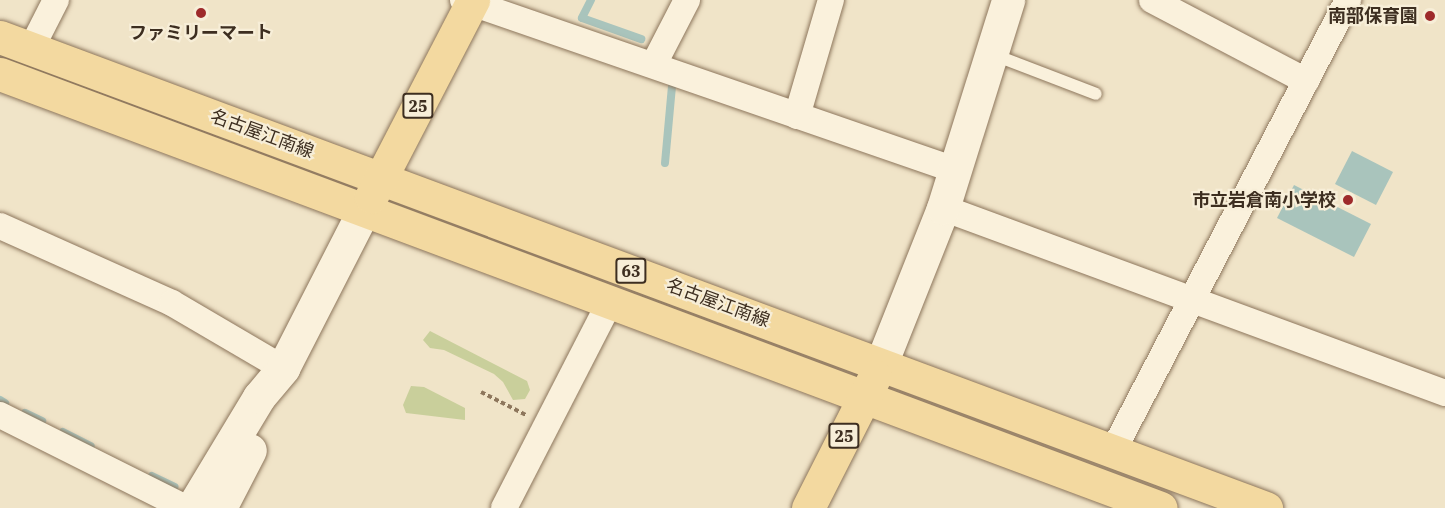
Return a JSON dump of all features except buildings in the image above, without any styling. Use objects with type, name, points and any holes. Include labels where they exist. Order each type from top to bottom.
[{"type":"main road","name":"25","points":[[363,212],[469,1]]},
{"type":"main road","name":"名古屋江南線","points":[[0,37],[1266,508]]},
{"type":"main road","name":"名古屋江南線","points":[[0,74],[609,304],[864,396],[1161,508]]},
{"type":"main road","name":"25","points":[[808,508],[881,364]]},
{"type":"street","points":[[31,49],[56,0]]},
{"type":"street","points":[[654,64],[687,0]]},
{"type":"street","points":[[797,116],[831,0]]},
{"type":"street","points":[[881,364],[944,208],[1008,0]]},
{"type":"street","points":[[1152,0],[1306,81]]},
{"type":"street","points":[[1113,451],[1348,0]]},
{"type":"street","points":[[469,1],[955,170]]},
{"type":"street","points":[[944,208],[1445,393]]},
{"type":"street","points":[[220,508],[272,409],[283,368],[363,212]]},
{"type":"street","points":[[0,226],[172,303],[283,368]]},
{"type":"street","points":[[504,508],[609,304]]},
{"type":"street","points":[[192,508],[259,397],[283,368]]},
{"type":"street","points":[[0,415],[186,508]]},
{"type":"lane","points":[[991,54],[1096,94]]},
{"type":"path","points":[[481,392],[547,425]]},
{"type":"green space","points":[[430,331],[527,381],[530,390],[525,399],[513,400],[503,382],[494,374],[444,350],[430,348],[423,340]]},
{"type":"green space","points":[[411,386],[424,387],[465,408],[465,420],[406,413],[403,405]]},
{"type":"water","points":[[1352,151],[1393,172],[1376,205],[1335,184]]},
{"type":"water","points":[[1294,185],[1371,224],[1354,257],[1277,218]]},
{"type":"waterway","points":[[591,0],[582,18],[641,39]]},
{"type":"waterway","points":[[665,163],[672,86]]},
{"type":"waterway","points":[[0,400],[5,403]]},
{"type":"waterway","points":[[25,413],[42,421]]},
{"type":"waterway","points":[[63,432],[91,446]]},
{"type":"waterway","points":[[152,476],[175,487]]},
{"type":"place","name":"ファミリーマート","points":[[201,13]]},
{"type":"place","name":"南部保育園","points":[[1430,16]]},
{"type":"place","name":"市立岩倉南小学校","points":[[1348,200]]}]
